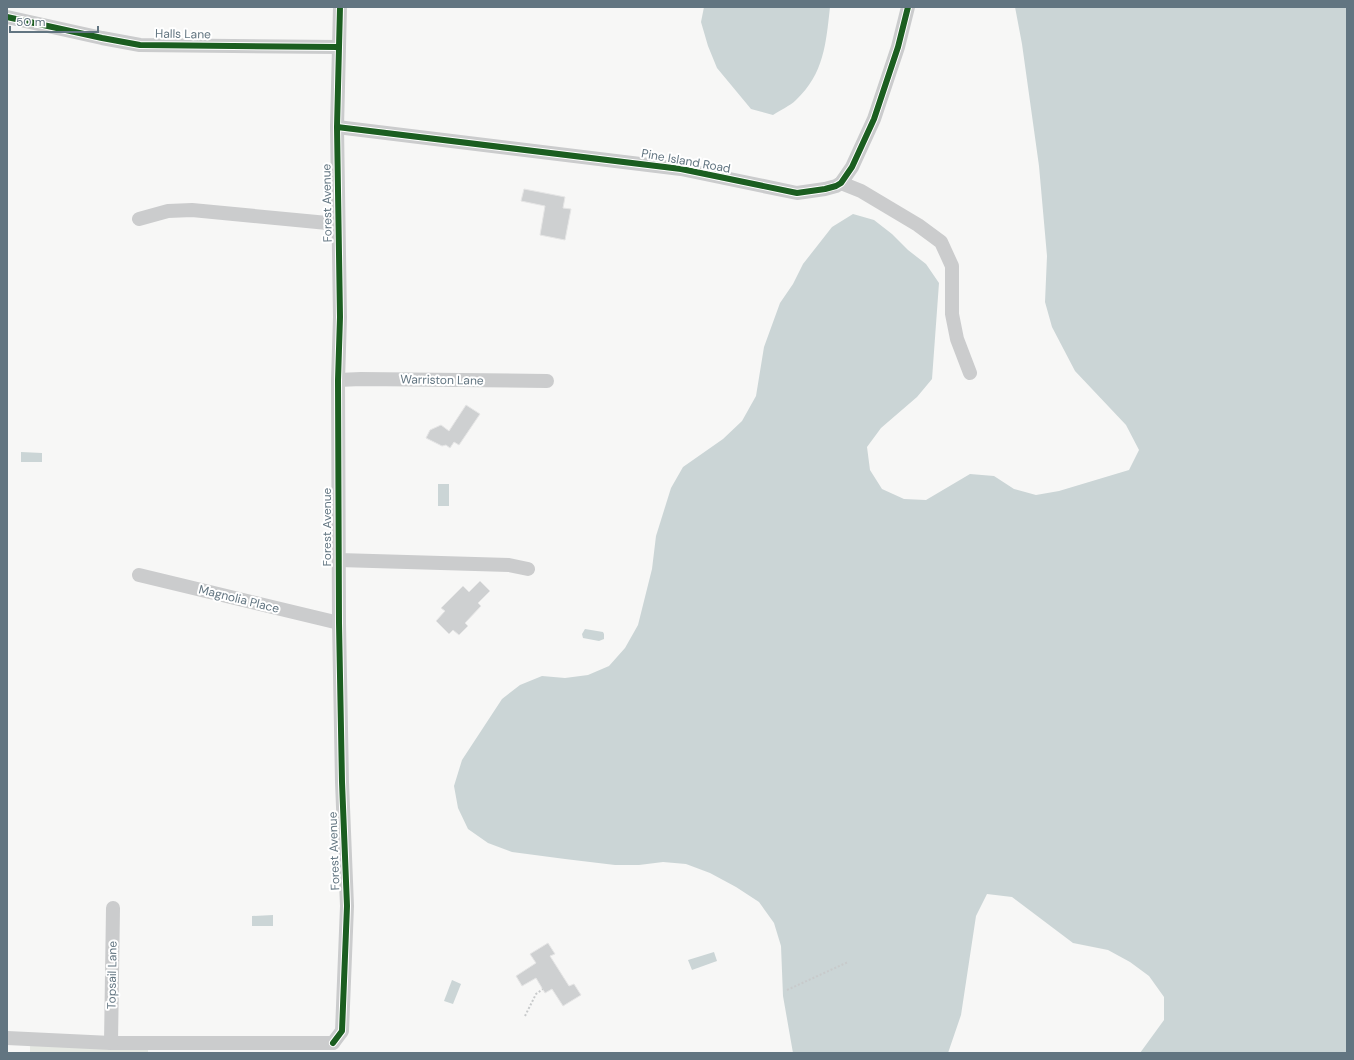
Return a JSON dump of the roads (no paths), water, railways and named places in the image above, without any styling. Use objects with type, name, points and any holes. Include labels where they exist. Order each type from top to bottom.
[{"type":"street","name":"Forest Avenue","points":[[333,1048],[342,1031],[347,906],[342,782],[339,623],[338,380],[340,317],[337,127],[340,7]]},
{"type":"street","points":[[908,7],[898,48],[874,119],[852,167],[841,183],[861,191],[918,224],[941,242],[952,266],[952,314],[957,339],[970,374]]},
{"type":"street","name":"Halls Lane","points":[[7,16],[102,38],[140,45],[338,47]]},
{"type":"street","name":"Pine Island Road","points":[[337,127],[681,169],[797,193],[825,189],[841,183]]},
{"type":"street","points":[[138,219],[168,211],[192,210],[338,224]]},
{"type":"street","name":"Warriston Lane","points":[[338,380],[547,381]]},
{"type":"street","points":[[339,560],[509,565],[528,569]]},
{"type":"street","name":"Magnolia Place","points":[[139,574],[339,623]]},
{"type":"street","name":"Topsail Lane","points":[[111,1042],[113,908]]},
{"type":"street","points":[[7,1038],[333,1048]]}]
